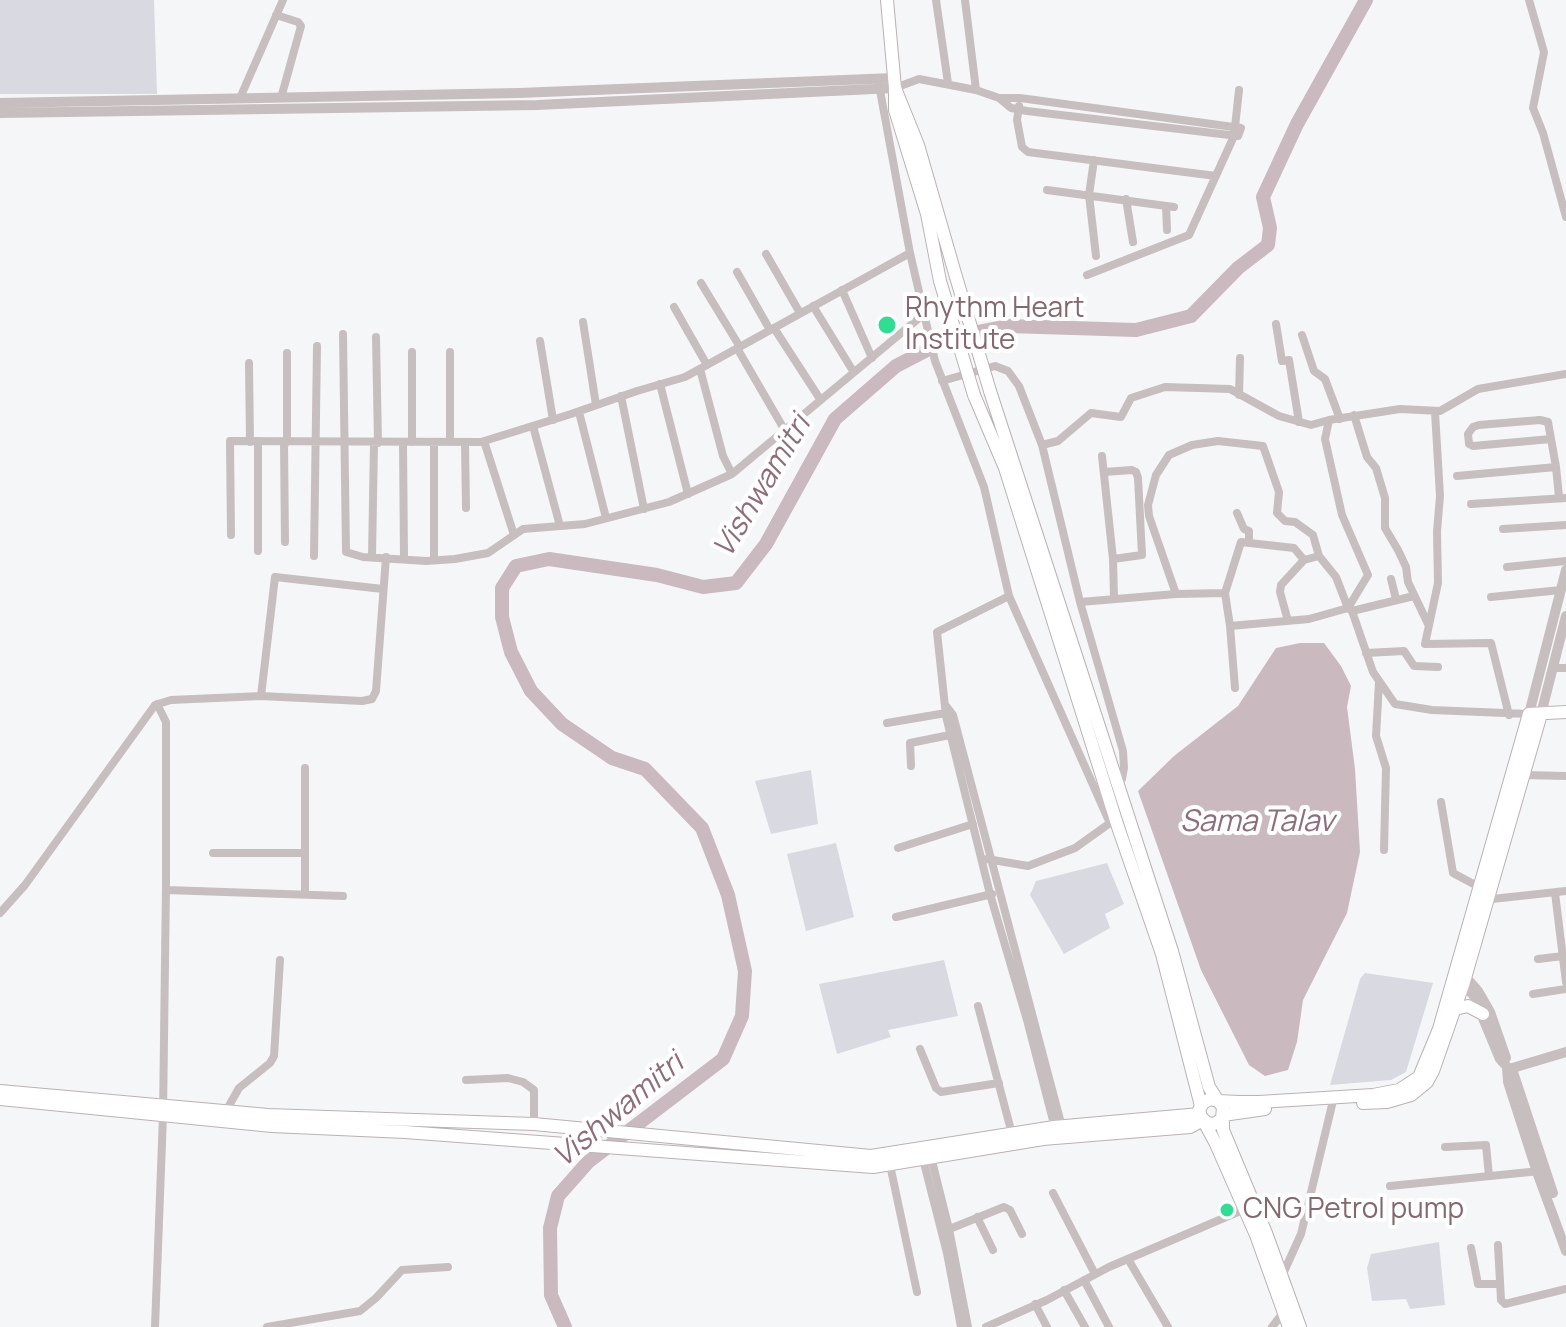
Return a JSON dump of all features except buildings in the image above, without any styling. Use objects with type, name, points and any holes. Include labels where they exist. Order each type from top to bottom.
[{"type":"main road","points":[[887,0],[895,110],[923,202],[940,281],[974,395],[1005,468],[1114,825],[1171,966]]},
{"type":"main road","points":[[894,83],[918,145],[990,391],[1116,784],[1182,1008],[1209,1087],[1223,1107],[1225,1139],[1282,1276],[1290,1319]]},
{"type":"main road","points":[[1535,714],[1566,712]]},
{"type":"main road","points":[[1482,896],[1523,775],[1535,714]]},
{"type":"main road","points":[[1201,1113],[1214,1124],[1223,1115],[1387,1102],[1420,1089],[1433,1071],[1455,1009],[1482,896],[1535,714]]},
{"type":"main road","points":[[0,1099],[873,1167],[1012,1134],[1190,1127],[1206,1100],[1259,1102],[1373,1095],[1409,1085],[1425,1067],[1460,978]]},
{"type":"main road","points":[[1455,1009],[1468,1006],[1483,1014]]},
{"type":"main road","points":[[1182,1008],[1201,1113],[1290,1319]]},
{"type":"main road","points":[[0,1091],[163,1111],[226,1111],[270,1120]]},
{"type":"main road","points":[[306,1122],[534,1124],[871,1156],[929,1155],[1060,1132]]},
{"type":"main road","points":[[727,1156],[730,1142]]},
{"type":"street","points":[[240,98],[283,0]]},
{"type":"street","points":[[936,0],[948,83]]},
{"type":"street","points":[[965,0],[976,90]]},
{"type":"street","points":[[1529,0],[1544,52],[1533,108],[1566,217]]},
{"type":"street","points":[[276,15],[298,22],[301,26],[281,98]]},
{"type":"street","points":[[0,103],[86,106],[537,105],[879,85],[919,79],[948,83],[999,98],[1154,115],[1234,131]]},
{"type":"street","points":[[0,113],[240,98],[879,85]]},
{"type":"street","points":[[879,85],[910,253],[935,361],[984,487],[1009,596],[1114,825],[1075,848],[1028,866],[981,859]]},
{"type":"street","points":[[1087,275],[1189,235],[1234,131],[1239,90]]},
{"type":"street","points":[[999,98],[1011,108],[1234,131]]},
{"type":"street","points":[[1020,98],[1017,120],[1025,151],[1216,176]]},
{"type":"street","points":[[1153,125],[1154,115]]},
{"type":"street","points":[[1094,160],[1089,195],[1096,256]]},
{"type":"street","points":[[1047,190],[1170,206],[1167,230]]},
{"type":"street","points":[[1126,199],[1133,242]]},
{"type":"street","points":[[231,535],[230,441],[484,441],[685,377],[910,253]]},
{"type":"street","points":[[766,254],[800,313]]},
{"type":"street","points":[[737,272],[820,399]]},
{"type":"street","points":[[701,283],[784,429]]},
{"type":"street","points":[[842,290],[872,358]]},
{"type":"street","points":[[813,306],[853,371]]},
{"type":"street","points":[[674,307],[704,367],[723,456],[732,474]]},
{"type":"street","points":[[343,334],[346,552],[372,557],[434,560],[488,553],[523,529],[560,526],[644,509],[732,474],[853,371],[925,316]]},
{"type":"street","points":[[583,322],[596,405]]},
{"type":"street","points":[[1276,324],[1282,361],[1289,360],[1299,422]]},
{"type":"street","points":[[1302,335],[1314,371],[1325,379],[1340,419]]},
{"type":"street","points":[[372,557],[376,337]]},
{"type":"street","points":[[540,341],[553,420]]},
{"type":"street","points":[[314,556],[317,346]]},
{"type":"street","points":[[404,558],[412,352]]},
{"type":"street","points":[[450,352],[450,442]]},
{"type":"street","points":[[285,542],[287,353]]},
{"type":"street","points":[[1239,395],[1240,358]]},
{"type":"street","points":[[249,363],[258,551]]},
{"type":"street","points":[[942,381],[989,367],[1008,371],[1019,386],[1042,445],[1080,602],[1123,751],[1122,779],[1116,784]]},
{"type":"street","points":[[1042,445],[1058,441],[1091,413],[1121,417],[1131,398],[1165,387],[1230,389],[1279,416],[1311,425],[1400,409],[1435,412],[1478,389],[1566,374]]},
{"type":"street","points":[[660,384],[688,494]]},
{"type":"street","points":[[621,396],[644,509]]},
{"type":"street","points":[[579,412],[606,518]]},
{"type":"street","points":[[1435,412],[1440,496],[1438,583],[1425,644],[1491,643],[1509,715]]},
{"type":"street","points":[[1354,415],[1367,457],[1376,468],[1385,498],[1385,528],[1406,567],[1414,596],[1428,624]]},
{"type":"street","points":[[1329,420],[1325,439],[1342,515],[1368,575],[1350,610]]},
{"type":"street","points":[[1471,504],[1563,497],[1548,422],[1540,420],[1473,427],[1468,434],[1469,444],[1473,446],[1551,439]]},
{"type":"street","points":[[533,426],[560,526]]},
{"type":"street","points":[[484,441],[514,535]]},
{"type":"street","points":[[1176,594],[1149,516],[1148,505],[1156,475],[1169,455],[1192,445],[1218,441],[1263,446],[1279,492],[1277,513],[1285,521],[1295,522],[1313,535],[1319,556],[1336,577],[1379,682],[1395,704],[1432,710],[1535,714]]},
{"type":"street","points":[[434,442],[434,560]]},
{"type":"street","points":[[465,443],[466,508]]},
{"type":"street","points":[[1102,456],[1114,598]]},
{"type":"street","points":[[1457,476],[1556,467]]},
{"type":"street","points":[[1104,472],[1132,470],[1138,478],[1142,555],[1113,559]]},
{"type":"street","points":[[1237,513],[1244,529],[1249,531],[1249,542]]},
{"type":"street","points":[[1503,529],[1566,525]]},
{"type":"street","points":[[1235,688],[1225,593],[1241,542],[1294,548],[1304,560]]},
{"type":"street","points":[[1288,621],[1281,585],[1304,560],[1319,556]]},
{"type":"street","points":[[0,913],[25,885],[148,712],[157,704],[171,700],[261,696],[372,699],[376,691],[386,557]]},
{"type":"street","points":[[1507,567],[1566,561]]},
{"type":"street","points":[[1535,714],[1566,573]]},
{"type":"street","points":[[261,696],[275,577],[383,589]]},
{"type":"street","points":[[1391,579],[1396,599]]},
{"type":"street","points":[[1491,597],[1561,590]]},
{"type":"street","points":[[1080,602],[1225,593]]},
{"type":"street","points":[[1009,596],[937,632],[950,735],[990,894],[1031,1019],[1060,1132]]},
{"type":"street","points":[[1230,626],[1309,619],[1414,596]]},
{"type":"street","points":[[1535,714],[1562,649],[1566,616]]},
{"type":"street","points":[[1366,653],[1404,651],[1414,666],[1438,667]]},
{"type":"street","points":[[1553,668],[1566,668]]},
{"type":"street","points":[[1379,682],[1376,736],[1386,768],[1384,850]]},
{"type":"street","points":[[155,1327],[163,1111],[166,890],[166,722],[157,704]]},
{"type":"street","points":[[887,723],[946,709]]},
{"type":"street","points":[[946,709],[953,715],[1000,893],[1017,972]]},
{"type":"street","points":[[911,766],[910,743],[950,735]]},
{"type":"street","points":[[305,768],[305,893]]},
{"type":"street","points":[[1523,775],[1566,776]]},
{"type":"street","points":[[1441,802],[1453,873],[1482,896],[1566,891]]},
{"type":"street","points":[[898,848],[973,824]]},
{"type":"street","points":[[213,853],[304,853]]},
{"type":"street","points":[[166,890],[343,896]]},
{"type":"street","points":[[896,917],[1000,893]]},
{"type":"street","points":[[1555,893],[1566,982]]},
{"type":"street","points":[[1538,959],[1563,956]]},
{"type":"street","points":[[226,1111],[239,1088],[270,1063],[274,1056],[280,960]]},
{"type":"street","points":[[1460,978],[1473,994],[1500,1059],[1508,1067]]},
{"type":"street","points":[[1460,978],[1490,1012],[1540,1171],[1564,1224],[1566,1251]]},
{"type":"street","points":[[1533,994],[1566,989]]},
{"type":"street","points":[[978,1006],[1012,1134]]},
{"type":"street","points":[[920,1049],[938,1091],[944,1093],[999,1083]]},
{"type":"street","points":[[1508,1067],[1566,1052]]},
{"type":"street","points":[[466,1080],[508,1078],[523,1082],[534,1090],[534,1124]]},
{"type":"street","points":[[1282,1276],[1301,1234],[1332,1105]]},
{"type":"street","points":[[1445,1147],[1486,1145],[1489,1176]]},
{"type":"street","points":[[929,1155],[968,1327]]},
{"type":"street","points":[[890,1165],[917,1292]]},
{"type":"street","points":[[1390,1186],[1540,1171]]},
{"type":"street","points":[[1053,1193],[1095,1274]]},
{"type":"street","points":[[945,1230],[1002,1207],[1008,1208],[1022,1234]]},
{"type":"street","points":[[986,1327],[1007,1323],[1035,1304],[1095,1274],[1245,1209]]},
{"type":"street","points":[[977,1217],[993,1250]]},
{"type":"street","points":[[945,1230],[961,1327]]},
{"type":"street","points":[[1498,1245],[1501,1300],[1505,1304],[1566,1289]]},
{"type":"street","points":[[1471,1248],[1478,1284],[1500,1284]]},
{"type":"street","points":[[1128,1259],[1168,1327]]},
{"type":"street","points":[[267,1327],[360,1311],[402,1270],[448,1267]]},
{"type":"street","points":[[1084,1280],[1109,1327]]},
{"type":"street","points":[[1064,1290],[1085,1327]]},
{"type":"street","points":[[1035,1304],[1047,1327]]},
{"type":"street","points":[[1272,1327],[1290,1319]]},
{"type":"shaded area","points":[[0,0],[154,0],[157,94],[0,94]]},
{"type":"shaded area","points":[[811,770],[818,824],[771,834],[755,781]]},
{"type":"shaded area","points":[[836,843],[854,917],[806,931],[787,854]]},
{"type":"shaded area","points":[[1107,863],[1124,904],[1105,914],[1110,928],[1064,954],[1030,895],[1036,881]]},
{"type":"shaded area","points":[[944,960],[958,1016],[888,1030],[891,1037],[837,1054],[819,984]]},
{"type":"shaded area","points":[[1365,973],[1433,983],[1406,1072],[1391,1080],[1330,1085],[1360,979]]},
{"type":"shaded area","points":[[1439,1242],[1445,1305],[1410,1309],[1406,1299],[1372,1301],[1367,1268],[1371,1254]]},
{"type":"water","name":"Sama Talav","points":[[1300,643],[1324,643],[1351,686],[1347,707],[1355,769],[1360,852],[1347,913],[1303,1000],[1297,1042],[1288,1070],[1265,1076],[1249,1065],[1201,970],[1138,791],[1174,756],[1238,706],[1276,648]]},
{"type":"waterway","name":"Vishwamitri","points":[[565,1327],[551,1295],[550,1228],[558,1196],[588,1162],[723,1059],[742,1016],[745,971],[728,895],[702,828],[645,769],[612,758],[562,724],[531,691],[511,652],[502,617],[502,588],[516,566],[549,559],[657,575],[703,587],[736,583],[766,544],[835,419],[896,366],[952,337],[1008,326],[1136,330],[1191,316],[1238,268],[1268,245],[1270,228],[1263,197],[1297,124],[1366,0]]},
{"type":"place","name":"Rhythm Heart Institute","points":[[887,325]]},
{"type":"place","name":"CNG Petrol pump","points":[[1227,1210]]}]
